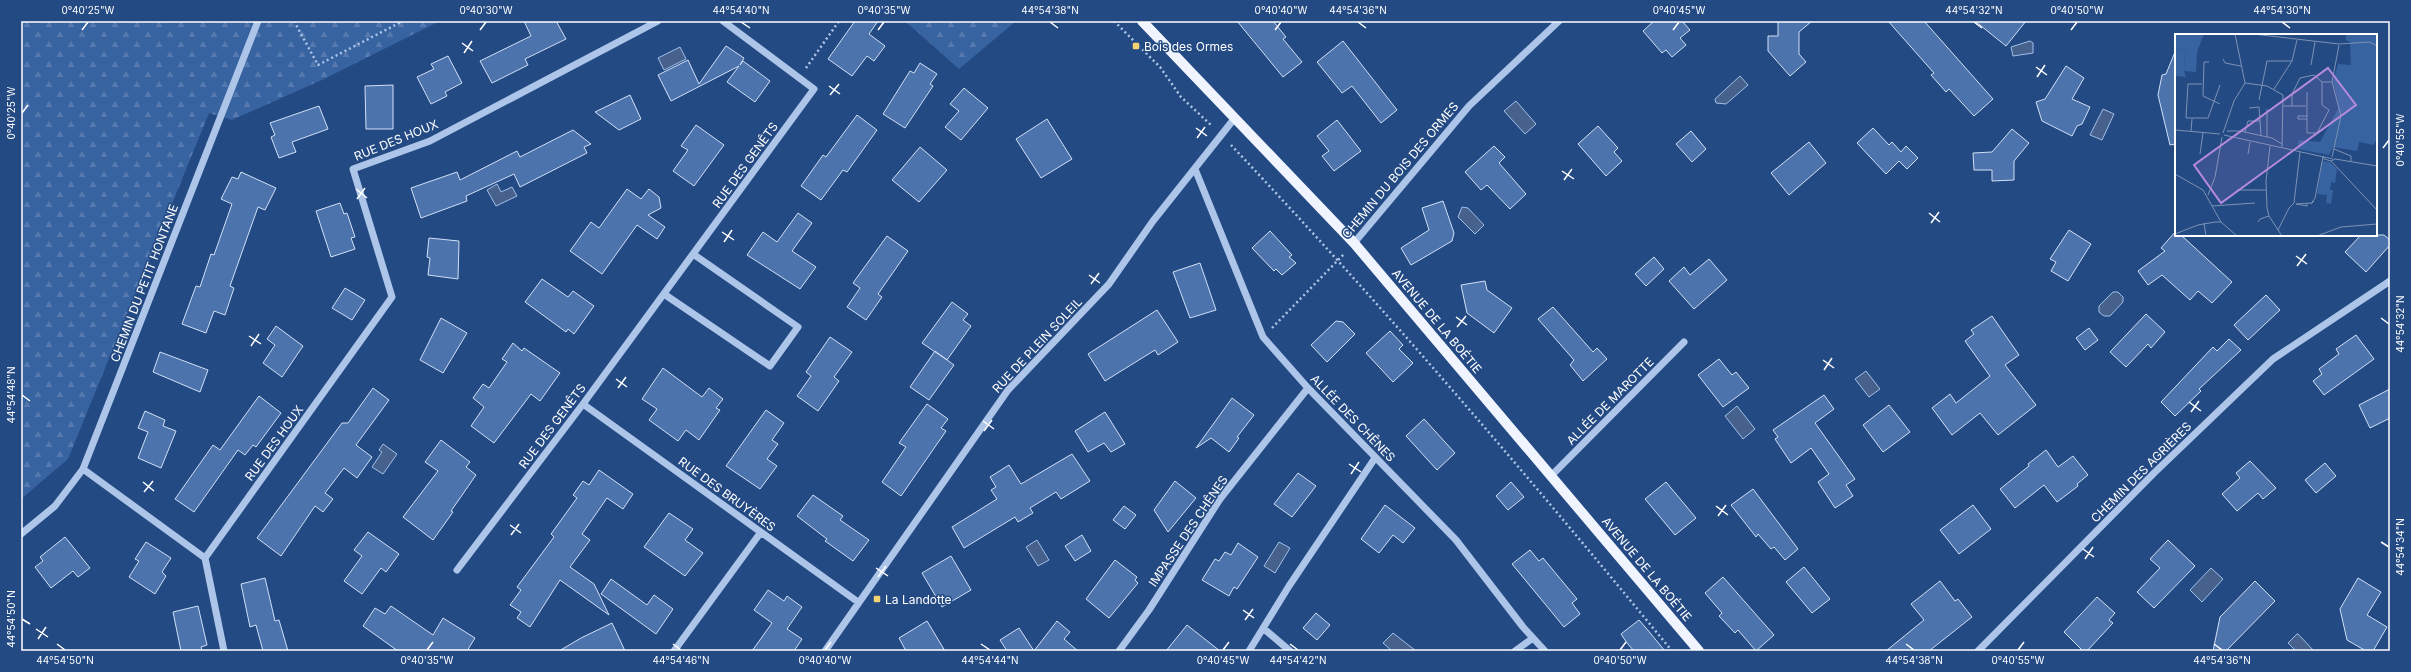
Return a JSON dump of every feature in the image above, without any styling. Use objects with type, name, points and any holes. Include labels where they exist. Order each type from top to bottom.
[{"type":"main road","name":"AVENUE DE LA BOÉTIE","points":[[1142,21],[1354,244],[1552,475],[1699,651]]},
{"type":"street","name":"CHEMIN DU PETIT HONTANE","points":[[21,534],[55,506],[83,469],[258,21]]},
{"type":"street","name":"RUE DES HOUX","points":[[205,558],[392,297],[353,169],[430,141],[658,21]]},
{"type":"street","points":[[723,21],[799,78]]},
{"type":"street","name":"CHEMIN DU BOIS DES ORMES","points":[[1354,244],[1469,106],[1558,21]]},
{"type":"street","name":"RUE DES GENÊTS","points":[[457,570],[583,404],[814,89],[799,78]]},
{"type":"street","name":"RUE DE PLEIN SOLEIL","points":[[825,651],[1008,390],[1109,284],[1153,221],[1234,119]]},
{"type":"street","name":"ALLÉE DES CHÊNES","points":[[1195,169],[1263,337],[1308,388],[1456,540],[1533,638],[1545,651]]},
{"type":"street","points":[[664,294],[770,366],[798,327],[693,254]]},
{"type":"street","name":"CHEMIN DES AGRIÈRES","points":[[1978,651],[2154,472],[2273,359],[2390,281]]},
{"type":"street","name":"ALLÉE DE MAROTTE","points":[[1552,475],[1684,342]]},
{"type":"street","name":"IMPASSE DES CHÊNES","points":[[1119,651],[1149,610],[1220,499],[1308,388]]},
{"type":"street","name":"RUE DES BRUYÈRES","points":[[583,404],[858,602]]},
{"type":"street","points":[[1249,651],[1375,458]]},
{"type":"street","points":[[83,469],[205,558],[224,651]]},
{"type":"street","points":[[674,651],[761,532]]},
{"type":"street","points":[[1263,628],[1290,651]]},
{"type":"street","points":[[1515,651],[1533,638]]},
{"type":"path","points":[[294,21],[318,65],[403,21]]},
{"type":"path","points":[[799,78],[839,21]]},
{"type":"path","points":[[1114,21],[1160,67],[1181,97],[1221,135],[1338,260],[1544,495],[1672,651]]},
{"type":"path","name":"CHEMIN DU BOIS DES ORMES","points":[[1263,337],[1354,244]]},
{"type":"green space","points":[[21,21],[440,21],[324,79],[232,120],[209,113],[68,459],[21,499]]},
{"type":"green space","points":[[905,21],[1016,21],[959,69]]},
{"type":"shaded area","points":[[2030,41],[2033,43],[2033,53],[2013,56],[2011,47]]},
{"type":"shaded area","points":[[680,47],[686,59],[664,70],[658,58]]},
{"type":"shaded area","points":[[1740,76],[1748,85],[1726,104],[1716,103],[1715,99]]},
{"type":"shaded area","points":[[1516,101],[1536,124],[1525,134],[1504,111]]},
{"type":"shaded area","points":[[2103,109],[2114,114],[2102,140],[2090,135]]},
{"type":"shaded area","points":[[497,184],[501,192],[512,187],[517,196],[496,206],[487,190]]},
{"type":"shaded area","points":[[1462,207],[1468,208],[1484,225],[1475,234],[1458,217]]},
{"type":"shaded area","points":[[2113,292],[2118,292],[2123,297],[2123,302],[2110,316],[2104,316],[2099,312],[2099,306]]},
{"type":"shaded area","points":[[1866,371],[1880,389],[1869,397],[1855,379]]},
{"type":"shaded area","points":[[1737,406],[1755,429],[1743,439],[1725,416]]},
{"type":"shaded area","points":[[383,444],[397,454],[383,474],[372,467],[382,452],[379,450]]},
{"type":"shaded area","points":[[1037,540],[1049,560],[1038,566],[1026,547]]},
{"type":"shaded area","points":[[1279,542],[1290,548],[1275,573],[1264,566]]},
{"type":"shaded area","points":[[2211,568],[2223,579],[2202,602],[2190,590]]},
{"type":"shaded area","points":[[1393,633],[1416,651],[1392,651],[1383,643]]},
{"type":"shaded area","points":[[2297,634],[2314,651],[2296,651],[2288,643]]},
{"type":"building","points":[[524,21],[556,21],[566,39],[525,59],[528,65],[492,83],[480,61],[531,36]]},
{"type":"building","points":[[855,21],[878,21],[869,34],[885,46],[874,61],[867,56],[852,76],[828,59]]},
{"type":"building","points":[[1237,21],[1273,21],[1286,37],[1283,39],[1302,62],[1283,77]]},
{"type":"building","points":[[1654,21],[1682,21],[1690,30],[1680,38],[1686,45],[1672,57],[1666,50],[1662,53],[1643,31]]},
{"type":"building","points":[[1778,21],[1812,21],[1799,32],[1799,54],[1806,62],[1790,76],[1768,51],[1768,36],[1778,36]]},
{"type":"building","points":[[1888,21],[1924,21],[1993,99],[1974,116],[1949,89],[1946,92],[1931,75],[1934,73]]},
{"type":"building","points":[[1975,21],[2026,21],[2006,46]]},
{"type":"building","points":[[1343,41],[1397,110],[1381,123],[1352,86],[1342,93],[1317,62]]},
{"type":"building","points":[[726,46],[744,58],[740,65],[743,61],[770,81],[755,102],[727,82],[739,66],[671,101],[658,75],[688,60],[699,84]]},
{"type":"building","points":[[2175,52],[2175,144],[2170,145],[2158,95],[2162,75],[2166,74]]},
{"type":"building","points":[[448,56],[462,83],[445,92],[447,96],[431,104],[417,77],[434,69],[431,64]]},
{"type":"building","points":[[920,63],[937,74],[930,84],[933,86],[905,128],[883,114],[910,71],[914,73]]},
{"type":"building","points":[[2066,66],[2084,78],[2072,99],[2090,107],[2082,124],[2077,126],[2072,136],[2042,121],[2036,102],[2045,99]]},
{"type":"building","points":[[393,85],[393,129],[366,129],[365,86]]},
{"type":"building","points":[[964,88],[988,108],[961,140],[945,127],[959,111],[950,104]]},
{"type":"building","points":[[630,95],[641,119],[619,130],[595,112]]},
{"type":"building","points":[[319,106],[328,129],[292,142],[296,152],[279,158],[271,137],[275,135],[270,123]]},
{"type":"building","points":[[857,115],[877,130],[847,172],[843,170],[821,200],[801,186],[823,155],[826,157]]},
{"type":"building","points":[[1047,119],[1072,159],[1041,178],[1016,139]]},
{"type":"building","points":[[1337,120],[1361,151],[1334,171],[1322,156],[1329,151],[1317,136]]},
{"type":"building","points":[[696,125],[724,145],[694,186],[673,171],[688,150],[681,146]]},
{"type":"building","points":[[1598,126],[1618,148],[1614,152],[1622,161],[1606,176],[1578,144]]},
{"type":"building","points":[[1873,128],[1889,145],[1892,142],[1901,152],[1906,146],[1918,158],[1907,169],[1899,161],[1886,174],[1857,143]]},
{"type":"building","points":[[2012,129],[2029,143],[2014,161],[2014,180],[1992,181],[1992,170],[1974,170],[1973,153],[1992,152]]},
{"type":"building","points":[[573,130],[591,144],[584,147],[587,153],[520,187],[514,174],[466,196],[467,201],[421,218],[411,188],[457,172],[460,180],[517,151],[520,157]]},
{"type":"building","points":[[1691,131],[1706,149],[1692,162],[1676,144]]},
{"type":"building","points":[[1809,142],[1826,163],[1789,195],[1771,173]]},
{"type":"building","points":[[1494,146],[1505,157],[1499,163],[1526,194],[1510,209],[1487,185],[1481,190],[1465,172]]},
{"type":"building","points":[[920,147],[947,170],[919,202],[892,180]]},
{"type":"building","points":[[241,172],[276,188],[265,210],[258,207],[230,286],[234,288],[225,315],[214,311],[206,333],[182,324],[196,286],[200,287],[211,254],[214,255],[232,204],[221,199],[232,177],[238,179]]},
{"type":"building","points":[[627,189],[641,199],[649,189],[659,197],[661,208],[648,215],[665,227],[657,239],[637,225],[602,274],[570,251],[591,222],[599,228]]},
{"type":"building","points":[[1443,201],[1454,233],[1452,241],[1411,265],[1401,248],[1429,230],[1422,208]]},
{"type":"building","points":[[340,203],[344,214],[347,213],[355,237],[351,238],[355,249],[331,257],[316,211]]},
{"type":"building","points":[[798,213],[812,223],[792,251],[816,267],[800,289],[747,255],[763,232],[777,242]]},
{"type":"building","points":[[2069,230],[2091,244],[2068,281],[2051,271],[2056,262],[2050,259]]},
{"type":"building","points":[[1270,231],[1292,255],[1289,257],[1296,263],[1282,275],[1276,269],[1274,271],[1252,248]]},
{"type":"building","points":[[2175,232],[2175,236],[2182,236],[2232,282],[2212,303],[2198,291],[2190,300],[2162,275],[2148,285],[2138,271],[2165,251],[2161,248]]},
{"type":"building","points":[[2384,235],[2390,240],[2390,245],[2366,272],[2345,252],[2360,236]]},
{"type":"building","points":[[887,236],[908,251],[878,294],[882,297],[866,320],[847,307],[860,288],[853,283]]},
{"type":"building","points":[[429,238],[459,241],[458,279],[428,275],[430,258],[427,257]]},
{"type":"building","points":[[1654,257],[1664,269],[1646,286],[1635,274]]},
{"type":"building","points":[[1709,259],[1727,280],[1694,309],[1669,281],[1684,267],[1690,275]]},
{"type":"building","points":[[1200,263],[1216,310],[1190,318],[1173,272]]},
{"type":"building","points":[[542,279],[568,297],[573,291],[594,306],[574,334],[568,329],[566,332],[525,302]]},
{"type":"building","points":[[1485,281],[1487,290],[1512,308],[1494,333],[1467,313],[1461,285]]},
{"type":"building","points":[[345,288],[365,300],[352,320],[332,308]]},
{"type":"building","points":[[2266,295],[2280,310],[2248,340],[2234,325]]},
{"type":"building","points":[[952,302],[968,314],[963,320],[971,326],[947,360],[922,343]]},
{"type":"building","points":[[1553,307],[1593,352],[1597,348],[1607,359],[1583,381],[1570,365],[1574,360],[1538,319]]},
{"type":"building","points":[[1157,310],[1178,342],[1158,355],[1155,350],[1105,381],[1088,354]]},
{"type":"building","points":[[2146,314],[2165,332],[2151,348],[2148,344],[2126,367],[2110,352]]},
{"type":"building","points":[[1992,316],[2019,355],[2005,365],[2036,405],[1998,435],[1980,413],[1952,435],[1932,408],[1950,394],[1956,403],[1990,376],[1965,341],[1974,334],[1971,330]]},
{"type":"building","points":[[441,318],[467,333],[443,373],[420,360]]},
{"type":"building","points":[[1336,321],[1343,322],[1355,334],[1327,362],[1311,345]]},
{"type":"building","points":[[276,326],[303,346],[282,377],[263,363],[275,345],[267,339]]},
{"type":"building","points":[[2089,328],[2098,340],[2085,350],[2076,338]]},
{"type":"building","points":[[1390,331],[1403,345],[1399,349],[1413,363],[1393,382],[1366,353]]},
{"type":"building","points":[[2356,335],[2374,359],[2324,395],[2313,381],[2322,374],[2319,369],[2339,354],[2336,349]]},
{"type":"building","points":[[830,337],[852,352],[834,377],[839,381],[818,411],[797,396],[811,376],[806,372]]},
{"type":"building","points":[[2229,339],[2241,350],[2199,389],[2201,391],[2175,416],[2161,402],[2213,347],[2217,351]]},
{"type":"building","points":[[513,343],[522,351],[524,348],[560,373],[540,401],[531,394],[494,443],[471,426],[484,407],[473,398],[483,384],[489,388],[507,362],[502,359]]},
{"type":"building","points":[[935,351],[954,365],[929,400],[910,387]]},
{"type":"building","points":[[160,352],[208,370],[200,392],[153,372]]},
{"type":"building","points":[[1719,359],[1732,375],[1736,372],[1749,388],[1723,407],[1698,375]]},
{"type":"building","points":[[663,368],[702,397],[709,388],[723,399],[716,408],[720,410],[699,440],[686,430],[678,441],[649,420],[657,409],[642,399]]},
{"type":"building","points":[[373,388],[389,400],[356,445],[372,457],[357,478],[344,468],[325,493],[333,499],[323,512],[315,506],[281,556],[257,538],[342,423],[348,423]]},
{"type":"building","points":[[2390,389],[2390,418],[2370,428],[2359,405]]},
{"type":"building","points":[[1824,395],[1834,409],[1815,423],[1855,479],[1846,485],[1853,496],[1835,508],[1818,482],[1829,474],[1811,448],[1791,463],[1775,439],[1778,437],[1773,430]]},
{"type":"building","points":[[259,396],[281,413],[256,447],[253,445],[245,455],[238,450],[194,512],[175,499],[213,445],[220,450]]},
{"type":"building","points":[[1232,398],[1254,415],[1237,437],[1239,438],[1229,452],[1211,438],[1196,448]]},
{"type":"building","points":[[927,404],[948,419],[941,428],[946,431],[901,496],[882,482],[906,447],[899,443]]},
{"type":"building","points":[[1889,405],[1910,432],[1883,452],[1863,425]]},
{"type":"building","points":[[766,410],[784,423],[772,440],[778,444],[767,459],[777,466],[760,489],[726,466]]},
{"type":"building","points":[[145,411],[165,420],[163,426],[176,431],[161,468],[138,458],[148,432],[138,428]]},
{"type":"building","points":[[1105,412],[1125,444],[1111,452],[1104,443],[1088,452],[1075,431]]},
{"type":"building","points":[[1424,419],[1455,453],[1437,470],[1406,436]]},
{"type":"building","points":[[441,440],[470,462],[466,467],[476,475],[451,511],[453,512],[433,540],[403,517],[438,471],[425,462]]},
{"type":"building","points":[[2046,450],[2058,467],[2073,456],[2088,475],[2077,484],[2078,486],[2057,502],[2044,485],[2015,508],[2000,489],[2029,466],[2028,464]]},
{"type":"building","points":[[1072,454],[1090,481],[1061,499],[1056,492],[1030,508],[1033,513],[1018,522],[1015,517],[964,548],[952,527],[997,499],[991,490],[996,487],[990,477],[1009,465],[1021,484]]},
{"type":"building","points":[[2250,461],[2276,488],[2263,499],[2258,493],[2237,511],[2222,494],[2240,478],[2236,473]]},
{"type":"building","points":[[2325,463],[2336,476],[2316,493],[2305,480]]},
{"type":"building","points":[[599,470],[633,494],[623,509],[607,498],[582,534],[590,540],[570,567],[594,584],[609,615],[560,580],[530,627],[517,618],[521,612],[510,605],[521,590],[517,587],[554,537],[551,534],[577,498],[573,495],[583,481],[589,485]]},
{"type":"building","points":[[1298,473],[1316,486],[1292,517],[1274,504]]},
{"type":"building","points":[[1175,481],[1196,498],[1168,532],[1154,510]]},
{"type":"building","points":[[1511,482],[1524,497],[1508,510],[1496,496]]},
{"type":"building","points":[[1666,482],[1696,518],[1675,535],[1645,499]]},
{"type":"building","points":[[1753,489],[1798,549],[1785,560],[1774,547],[1771,549],[1758,534],[1756,537],[1731,505]]},
{"type":"building","points":[[813,495],[843,516],[840,520],[869,540],[853,561],[825,541],[827,539],[797,516]]},
{"type":"building","points":[[1385,505],[1415,528],[1403,543],[1393,535],[1379,553],[1361,539]]},
{"type":"building","points":[[1973,505],[1991,529],[1959,554],[1940,530]]},
{"type":"building","points":[[1124,506],[1136,515],[1125,529],[1113,520]]},
{"type":"building","points":[[669,513],[693,529],[685,540],[703,553],[685,576],[644,547]]},
{"type":"building","points":[[368,532],[399,554],[386,572],[381,568],[362,594],[344,581],[362,556],[354,550]]},
{"type":"building","points":[[1082,535],[1091,551],[1075,561],[1065,546]]},
{"type":"building","points":[[65,537],[90,568],[78,577],[73,571],[51,588],[35,567],[43,561],[40,557]]},
{"type":"building","points":[[2168,540],[2195,566],[2154,608],[2137,592],[2160,568],[2150,559]]},
{"type":"building","points":[[146,542],[171,558],[162,572],[166,576],[155,594],[129,577],[139,561],[135,559]]},
{"type":"building","points":[[1238,543],[1258,557],[1237,589],[1234,587],[1229,596],[1202,580],[1215,559],[1219,561],[1225,552],[1231,555]]},
{"type":"building","points":[[1530,550],[1539,561],[1543,558],[1577,599],[1572,603],[1580,614],[1564,627],[1512,564]]},
{"type":"building","points":[[951,556],[971,590],[942,607],[922,573]]},
{"type":"building","points":[[1115,560],[1137,577],[1135,580],[1138,583],[1109,618],[1086,599]]},
{"type":"building","points":[[1804,567],[1830,599],[1812,613],[1786,582]]},
{"type":"building","points":[[1723,577],[1774,635],[1756,651],[1738,630],[1735,633],[1719,616],[1722,613],[1705,593]]},
{"type":"building","points":[[265,578],[275,621],[279,620],[288,651],[263,651],[256,625],[250,627],[241,584]]},
{"type":"building","points":[[2358,578],[2381,592],[2367,615],[2387,627],[2373,651],[2366,651],[2347,640],[2340,609]]},
{"type":"building","points":[[611,579],[647,605],[654,595],[673,609],[656,634],[601,594]]},
{"type":"building","points":[[1940,581],[1955,601],[1958,599],[1972,617],[1929,651],[1886,651],[1924,620],[1911,604]]},
{"type":"building","points":[[2255,581],[2275,601],[2226,651],[2213,651],[2220,617]]},
{"type":"building","points":[[768,590],[784,601],[787,596],[802,607],[787,629],[802,639],[794,651],[752,651],[772,623],[754,610]]},
{"type":"building","points":[[2097,597],[2115,613],[2109,620],[2113,623],[2087,651],[2083,651],[2064,632]]},
{"type":"building","points":[[198,606],[207,645],[201,647],[202,651],[181,651],[173,612]]},
{"type":"building","points":[[391,606],[433,635],[443,618],[475,638],[467,651],[398,651],[363,626],[375,608],[385,614]]},
{"type":"building","points":[[1316,613],[1330,625],[1317,640],[1303,628]]},
{"type":"building","points":[[1639,620],[1665,651],[1634,651],[1627,643],[1621,634]]},
{"type":"building","points":[[927,621],[945,651],[906,651],[899,638]]},
{"type":"building","points":[[1057,621],[1070,632],[1064,639],[1078,651],[1034,651]]},
{"type":"building","points":[[612,623],[625,651],[559,651],[581,638]]},
{"type":"building","points":[[1187,625],[1220,651],[1166,651]]},
{"type":"building","points":[[1019,628],[1034,651],[1007,651],[1000,640]]},
{"type":"place","name":"Bois des Ormes","points":[[1136,46]]},
{"type":"place","name":"La Landotte","points":[[877,599]]}]
